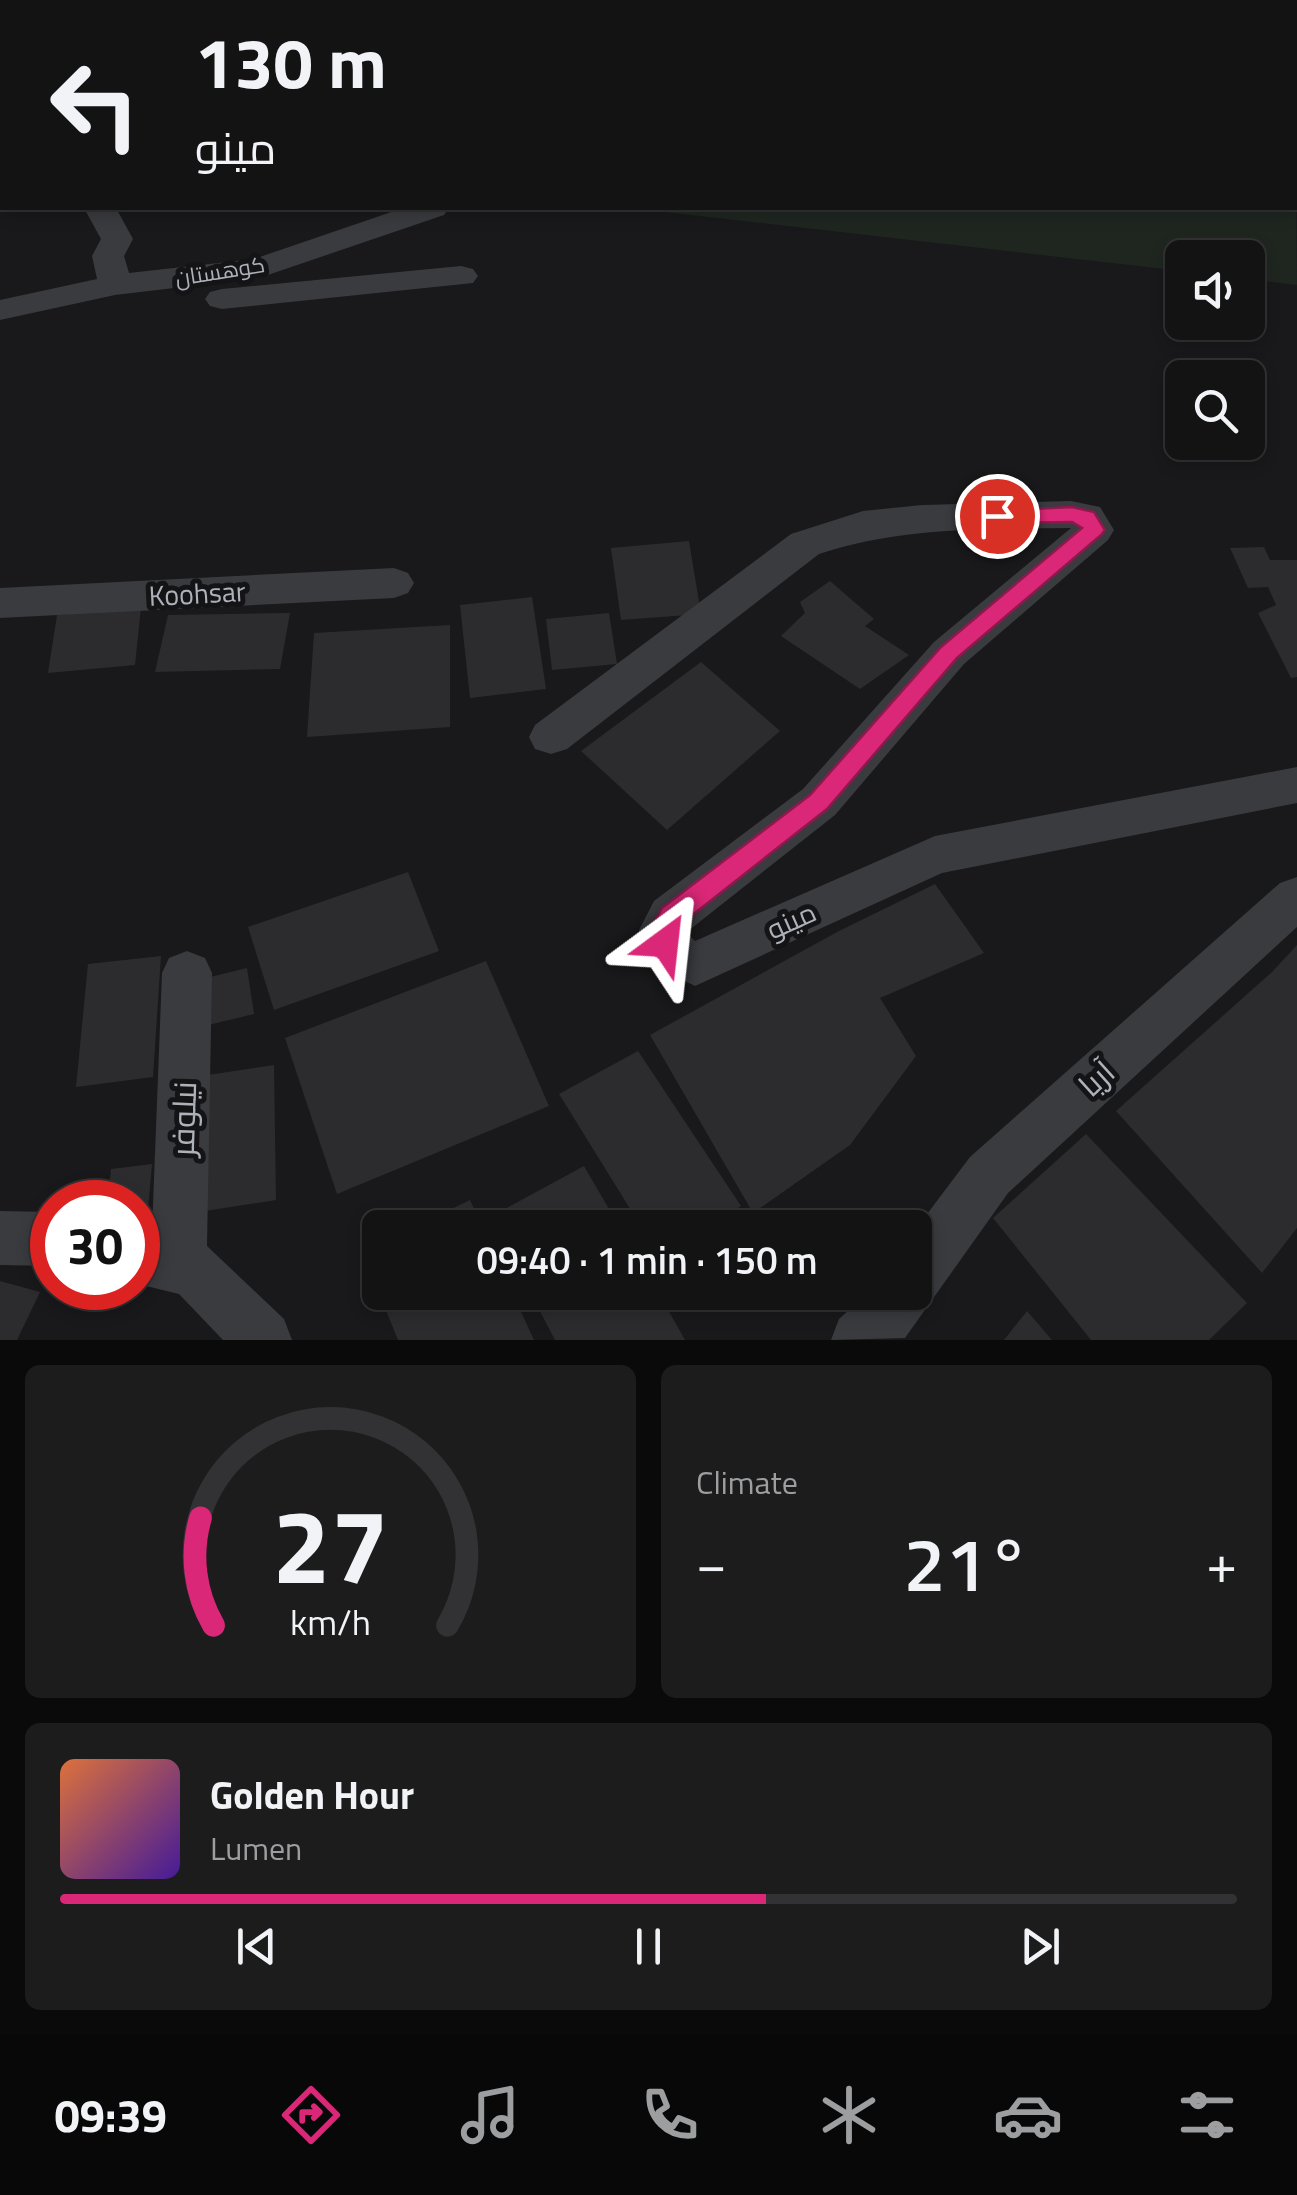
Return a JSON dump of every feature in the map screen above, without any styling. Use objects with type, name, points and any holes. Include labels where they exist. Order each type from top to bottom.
[{"type":"street","points":[[68,210],[90,247],[111,271]]},
{"type":"street","points":[[101,210],[117,239],[111,271]]},
{"type":"street","name":"کوهستان","points":[[0,310],[57,297],[111,271],[259,268],[427,210]]},
{"type":"street","points":[[57,297],[137,307],[460,276]]},
{"type":"street","name":"مینو","points":[[551,736],[805,544],[863,525],[922,518],[1072,514],[1086,517],[1094,530],[949,652],[819,802],[672,916],[663,930],[665,943],[678,958],[695,964],[935,855],[1297,785]]},
{"type":"street","name":"Koohsar","points":[[0,604],[394,583]]},
{"type":"street","name":"آریا","points":[[932,1254],[989,1175],[1297,897]]},
{"type":"street","name":"نیلوفر","points":[[160,1241],[187,973]]},
{"type":"street","points":[[0,1238],[30,1239]]},
{"type":"street","points":[[160,1261],[195,1269],[263,1340]]},
{"type":"street","points":[[860,1340],[891,1310]]},
{"type":"shaded area","points":[[648,210],[1296,210],[1297,285],[1265,281],[1265,240],[1165,240],[1165,269]]},
{"type":"building","points":[[689,541],[701,614],[621,620],[611,548]]},
{"type":"building","points":[[1264,547],[1270,560],[1297,560],[1297,677],[1291,678],[1258,613],[1276,605],[1268,587],[1248,588],[1230,548]]},
{"type":"building","points":[[830,581],[874,619],[865,626],[909,655],[860,689],[781,636],[805,613],[800,602]]},
{"type":"building","points":[[532,597],[546,689],[470,698],[460,605]]},
{"type":"building","points":[[141,607],[135,665],[48,673],[57,615]]},
{"type":"building","points":[[290,613],[280,669],[155,672],[168,615]]},
{"type":"building","points":[[609,613],[617,664],[552,670],[546,619]]},
{"type":"building","points":[[450,625],[450,727],[307,737],[314,633]]},
{"type":"building","points":[[701,662],[780,731],[667,830],[581,751]]},
{"type":"building","points":[[408,872],[439,951],[274,1010],[248,927]]},
{"type":"building","points":[[935,884],[984,953],[880,998],[916,1056],[850,1145],[757,1210],[751,1210],[650,1035],[839,931]]},
{"type":"building","points":[[1297,945],[1297,1228],[1262,1273],[1116,1111],[1272,972]]},
{"type":"building","points":[[161,956],[153,1077],[76,1087],[88,964]]},
{"type":"building","points":[[486,961],[549,1106],[337,1194],[285,1038]]},
{"type":"building","points":[[247,968],[254,1014],[204,1026],[198,980]]},
{"type":"building","points":[[638,1051],[741,1206],[734,1210],[631,1210],[559,1094]]},
{"type":"building","points":[[274,1065],[276,1200],[199,1212],[201,1076]]},
{"type":"building","points":[[1086,1134],[1247,1303],[1209,1340],[1091,1340],[993,1218]]},
{"type":"building","points":[[152,1164],[151,1180],[110,1180],[111,1169]]},
{"type":"building","points":[[584,1166],[610,1210],[503,1210]]},
{"type":"building","points":[[470,1200],[475,1210],[449,1210]]},
{"type":"building","points":[[0,1281],[30,1289],[31,1310],[17,1340],[0,1340]]},
{"type":"building","points":[[386,1310],[520,1310],[534,1340],[398,1340]]},
{"type":"building","points":[[539,1310],[668,1310],[685,1340],[555,1340]]},
{"type":"building","points":[[1027,1311],[1052,1340],[1004,1340]]},
{"type":"route","points":[[665,943],[663,930],[672,916],[819,802],[949,652],[1094,530],[1086,517],[1072,514],[997,516]]}]
